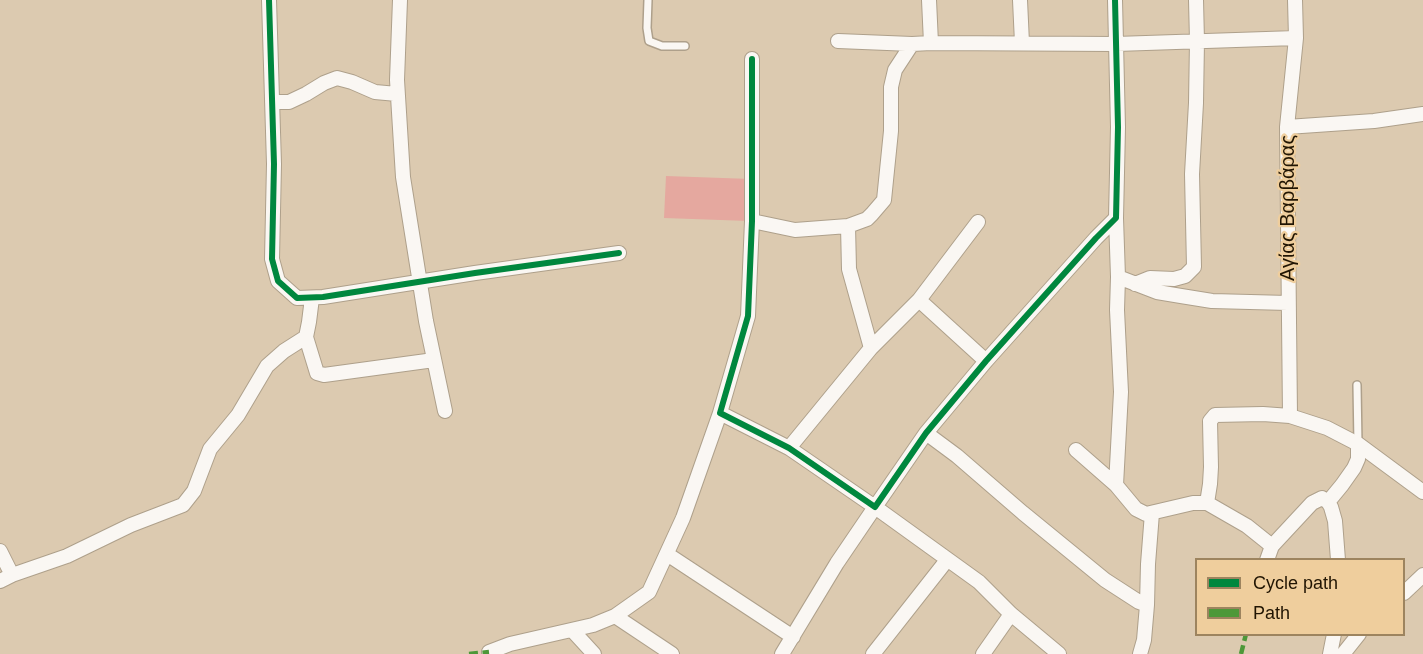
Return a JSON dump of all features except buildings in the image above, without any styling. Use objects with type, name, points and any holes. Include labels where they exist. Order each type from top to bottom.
[{"type":"street","points":[[269,0],[274,164],[272,259],[278,281],[297,298],[323,297],[619,253]]},
{"type":"street","points":[[400,0],[397,94],[403,177],[426,321],[445,411]]},
{"type":"street","points":[[929,0],[931,43]]},
{"type":"street","points":[[1020,0],[1022,43]]},
{"type":"street","points":[[1115,0],[1118,127],[1117,310],[1120,392],[1116,485]]},
{"type":"street","points":[[1135,284],[1150,278],[1174,279],[1185,276],[1194,267],[1192,174],[1197,40],[1196,0]]},
{"type":"street","name":"Αγίας Βαρβάρας","points":[[1290,416],[1287,127],[1296,38],[1295,0]]},
{"type":"street","points":[[838,41],[912,44],[1116,44],[1296,38]]},
{"type":"street","points":[[752,221],[795,230],[848,226],[867,219],[884,200],[891,131],[891,87],[895,70],[912,44]]},
{"type":"street","points":[[490,654],[489,652],[510,644],[593,625],[615,616],[649,592],[683,518],[720,413],[748,316],[752,221],[752,58]]},
{"type":"street","points":[[272,102],[289,102],[337,78],[375,92],[397,94]]},
{"type":"street","points":[[1287,127],[1374,121],[1423,114]]},
{"type":"street","points":[[782,654],[837,563],[926,433],[986,361],[1116,218]]},
{"type":"street","points":[[789,448],[871,348],[919,300],[978,222]]},
{"type":"street","points":[[848,226],[849,269],[871,348]]},
{"type":"street","points":[[1118,278],[1157,292],[1212,301],[1288,303]]},
{"type":"street","points":[[312,298],[306,337],[317,373],[324,375],[434,360]]},
{"type":"street","points":[[919,300],[986,361]]},
{"type":"street","points":[[0,551],[6,578],[67,556],[131,525],[183,504],[194,491],[210,449],[238,415],[267,366],[284,351],[306,337]]},
{"type":"street","points":[[720,413],[789,448],[875,507],[979,582],[1011,614],[1059,654]]},
{"type":"street","points":[[1206,503],[1210,484],[1210,421],[1215,415],[1290,416],[1327,428],[1359,444],[1423,492]]},
{"type":"street","points":[[926,433],[957,456],[1105,580],[1147,605]]},
{"type":"street","points":[[1328,502],[1354,468],[1358,459],[1359,444]]},
{"type":"street","points":[[1076,450],[1116,485],[1136,509],[1146,514],[1194,502],[1206,503],[1247,526],[1270,553],[1312,502],[1322,498],[1331,507],[1335,521],[1338,558]]},
{"type":"street","points":[[1140,654],[1144,640],[1147,605],[1152,513]]},
{"type":"street","points":[[666,554],[793,637]]},
{"type":"street","points":[[873,654],[947,560]]},
{"type":"street","points":[[1405,592],[1423,575]]},
{"type":"street","points":[[983,654],[1011,614]]},
{"type":"street","points":[[615,616],[672,654]]},
{"type":"street","points":[[572,630],[594,654]]},
{"type":"street","points":[[1329,654],[1334,636]]},
{"type":"street","points":[[1342,654],[1357,636]]},
{"type":"lane","points":[[648,0],[647,28],[650,41],[662,46],[685,46]]},
{"type":"lane","points":[[1357,385],[1359,444]]},
{"type":"shaded area","points":[[666,176],[751,179],[749,221],[664,218]]},
{"type":"marked path","points":[[1241,654],[1246,636]]},
{"type":"marked path","points":[[469,654],[489,652]]},
{"type":"cycle path","points":[[269,0],[274,164],[272,259],[278,281],[297,298],[323,297],[619,253]]},
{"type":"cycle path","points":[[752,59],[752,221],[748,316],[720,413],[789,448],[875,507],[926,433],[986,361],[1116,218],[1118,127],[1115,0]]}]
